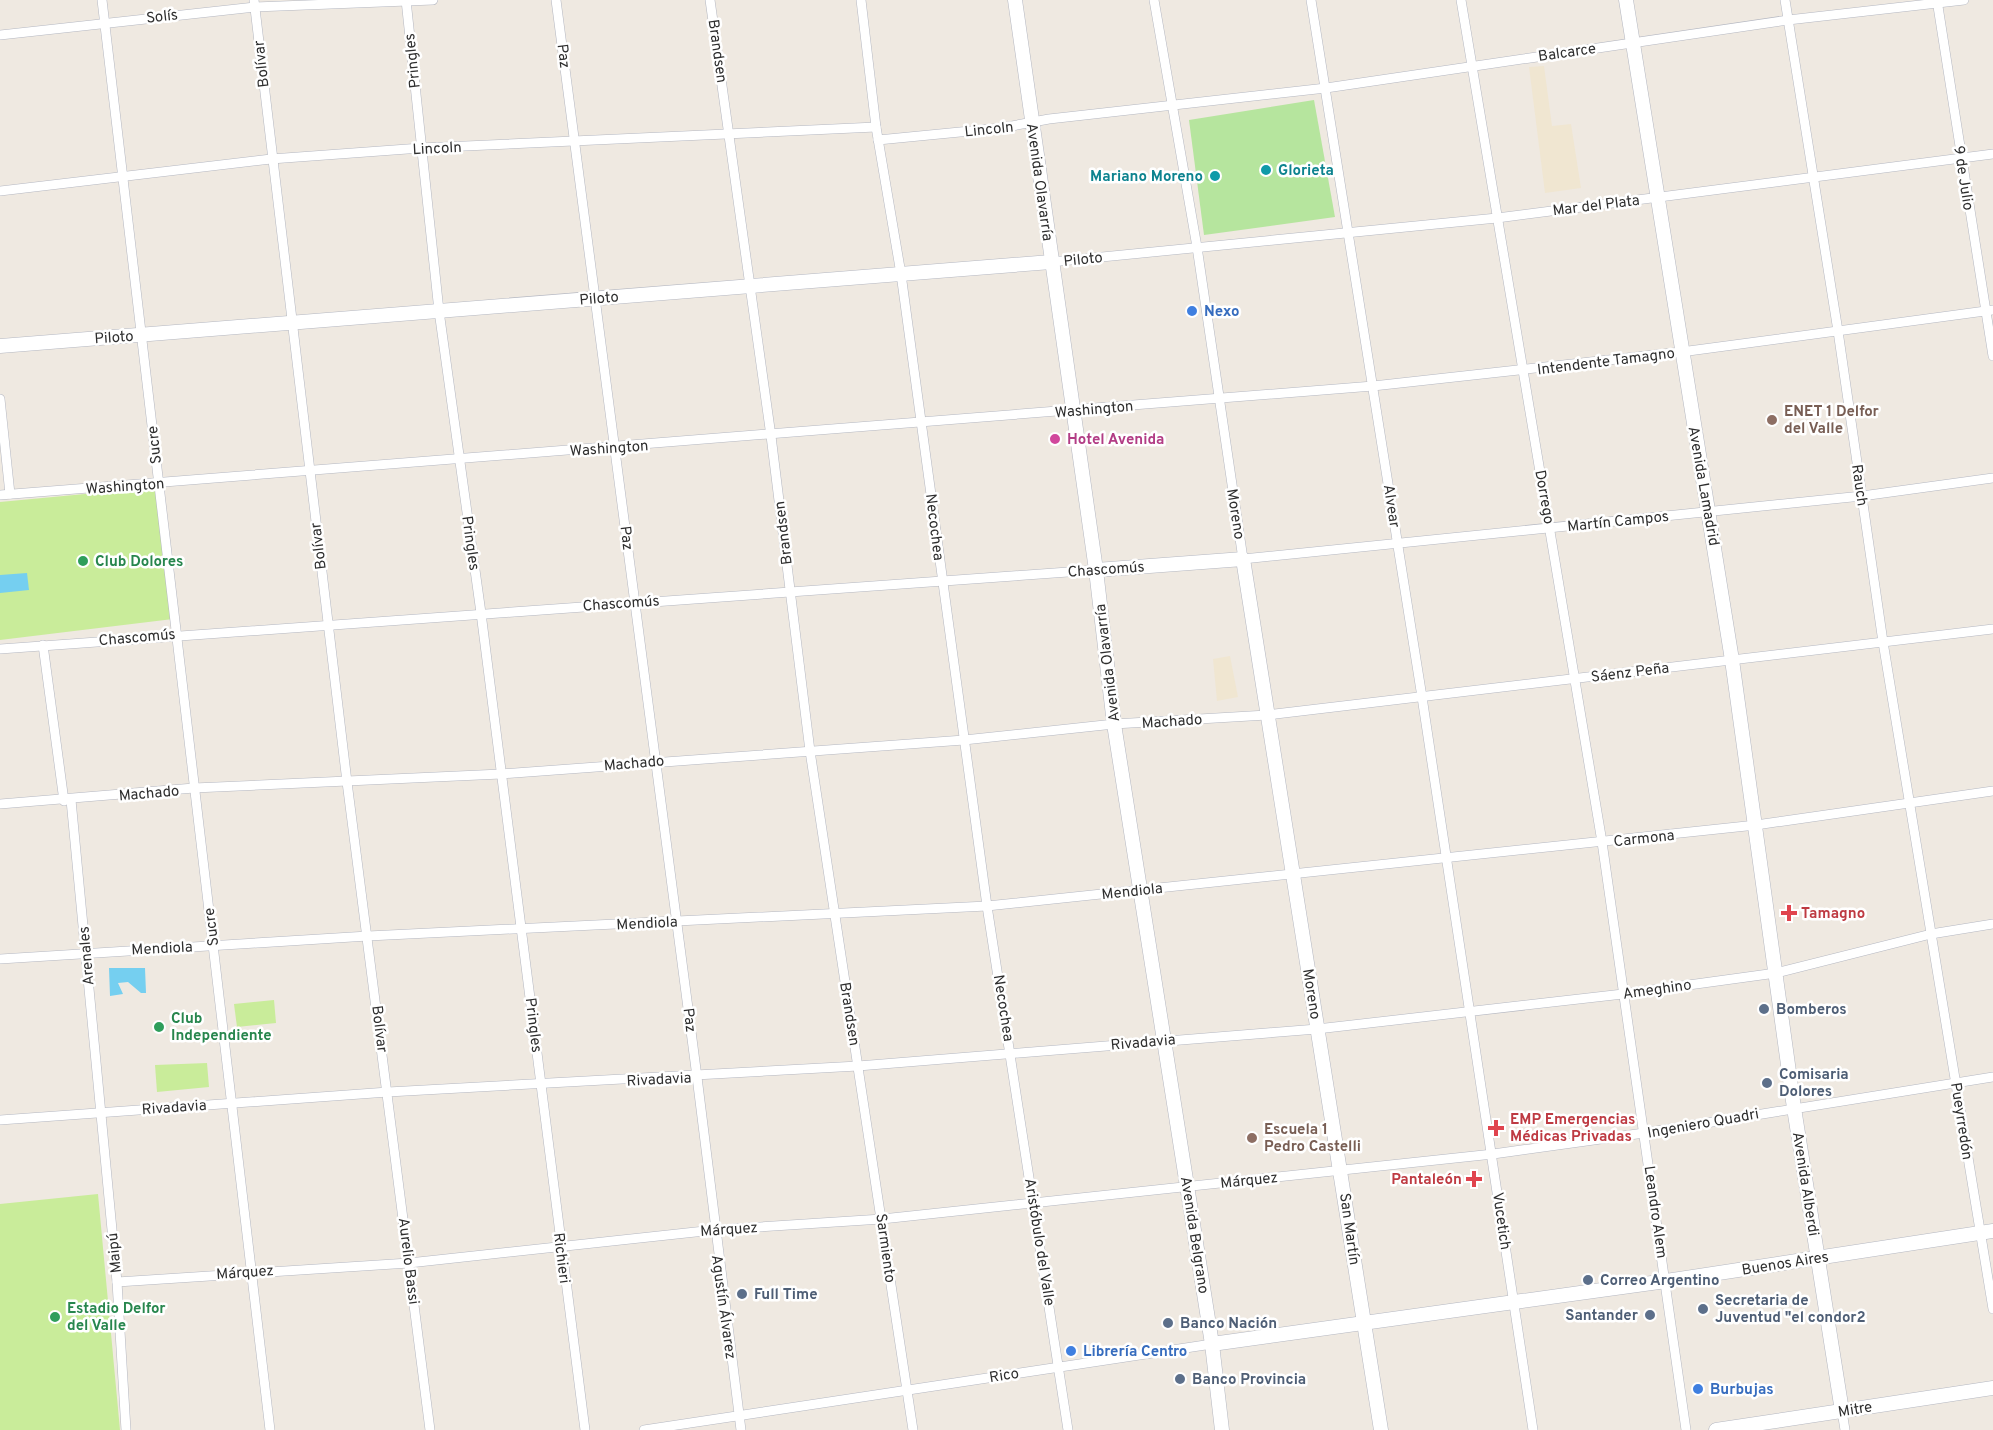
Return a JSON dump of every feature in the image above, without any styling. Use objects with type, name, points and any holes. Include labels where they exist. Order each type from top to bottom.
[{"type":"main road","name":"Avenida Olavarría","points":[[1015,0],[1096,570],[1114,724],[1164,1040]]},
{"type":"main road","name":"Avenida Lamadrid","points":[[1626,0],[1732,660],[1776,973]]},
{"type":"main road","name":"Piloto","points":[[0,346],[1051,262]]},
{"type":"main road","name":"Chascomús","points":[[1096,570],[1243,559]]},
{"type":"main road","name":"Moreno","points":[[1243,559],[1317,1029]]},
{"type":"main road","name":"Avenida Alberdi","points":[[1776,973],[1794,1108],[1842,1411]]},
{"type":"main road","name":"San Martín","points":[[1317,1029],[1381,1430]]},
{"type":"main road","name":"Avenida Belgrano","points":[[1164,1040],[1212,1344],[1222,1430]]},
{"type":"main road","name":"Buenos Aires","points":[[1364,1324],[1987,1232]]},
{"type":"main road","name":"Rico","points":[[1212,1344],[1364,1324]]},
{"type":"main road","name":"Mitre","points":[[1716,1430],[1993,1388]]},
{"type":"street","name":"Sucre","points":[[102,0],[270,1430]]},
{"type":"street","name":"Solís","points":[[0,35],[254,4],[433,0]]},
{"type":"street","name":"Paz","points":[[556,0],[698,1077]]},
{"type":"street","name":"Brandsen","points":[[710,0],[771,436],[810,751],[858,1066]]},
{"type":"street","name":"Necochea","points":[[861,0],[876,128],[901,274],[987,906],[1011,1054]]},
{"type":"street","name":"Moreno","points":[[1154,0],[1197,247],[1243,559]]},
{"type":"street","name":"Alvear","points":[[1311,0],[1471,1012]]},
{"type":"street","name":"Dorrego","points":[[1461,0],[1550,528],[1572,679],[1602,842],[1623,994]]},
{"type":"street","name":"Rauch","points":[[1785,0],[1838,331],[1883,642],[1931,934]]},
{"type":"street","name":"Balcarce","points":[[1171,107],[1326,88],[1788,20],[1964,0]]},
{"type":"street","name":"Pringles","points":[[406,1],[439,311],[542,1085]]},
{"type":"street","name":"9 de Julio","points":[[1937,2],[1961,159],[1989,311],[1993,356]]},
{"type":"street","name":"Bolívar","points":[[254,4],[347,782],[388,1092]]},
{"type":"street","name":"Lincoln","points":[[878,140],[1171,107]]},
{"type":"street","name":"Lincoln","points":[[0,191],[271,159],[421,148],[876,128]]},
{"type":"street","name":"Mar del Plata","points":[[1197,247],[1497,218],[1993,154]]},
{"type":"street","name":"Piloto","points":[[1051,262],[1197,247]]},
{"type":"street","name":"Intendente Tamagno","points":[[1218,399],[1373,386],[1681,352],[1989,311]]},
{"type":"street","points":[[0,399],[5,494]]},
{"type":"street","name":"Washington","points":[[5,494],[771,436],[1218,399]]},
{"type":"street","name":"Martín Campos","points":[[1243,559],[1862,496],[1993,478]]},
{"type":"street","name":"Chascomús","points":[[0,649],[177,634],[1096,570]]},
{"type":"street","name":"Sáenz Peña","points":[[1267,715],[1993,629]]},
{"type":"street","name":"Arenales","points":[[43,645],[67,800],[86,952],[100,1112]]},
{"type":"street","name":"Machado","points":[[0,804],[194,788],[501,774],[964,740],[1114,724],[1267,715]]},
{"type":"street","name":"Carmona","points":[[1293,874],[1756,825],[1993,791]]},
{"type":"street","name":"Mendiola","points":[[0,959],[368,936],[987,906],[1293,874]]},
{"type":"street","name":"Ameghino","points":[[1317,1029],[1623,994],[1776,973],[1931,934],[1993,924]]},
{"type":"street","name":"Pueyrredón","points":[[1931,934],[1956,1083],[1987,1232],[1993,1309]]},
{"type":"street","name":"Leandro Alem","points":[[1623,994],[1686,1430]]},
{"type":"street","name":"Vucetich","points":[[1471,1012],[1533,1430]]},
{"type":"street","name":"Rivadavia","points":[[0,1120],[388,1092],[698,1077],[858,1066],[1317,1029]]},
{"type":"street","name":"Aristóbulo del Valle","points":[[1011,1054],[1068,1430]]},
{"type":"street","name":"Sarmiento","points":[[858,1066],[913,1430]]},
{"type":"street","name":"Agustín Álvarez","points":[[698,1077],[714,1230],[741,1430]]},
{"type":"street","name":"Ingeniero Quadri","points":[[1341,1170],[1493,1154],[1644,1133],[1993,1077]]},
{"type":"street","name":"Richieri","points":[[542,1085],[560,1246],[585,1430]]},
{"type":"street","name":"Aurelio Bassi","points":[[388,1092],[430,1430]]},
{"type":"street","name":"Maipú","points":[[100,1112],[117,1282],[126,1430]]},
{"type":"street","name":"Márquez","points":[[117,1282],[252,1271],[409,1263],[714,1230],[882,1219],[1341,1170]]},
{"type":"street","name":"Rico","points":[[644,1430],[1212,1344]]},
{"type":"street","name":"Avenida Alberdi","points":[[1842,1411],[1845,1430]]},
{"type":"shaded area","points":[[1544,66],[1552,126],[1571,124],[1581,188],[1545,193],[1529,67]]},
{"type":"shaded area","points":[[1230,656],[1238,697],[1217,701],[1213,659]]},
{"type":"green space","points":[[1314,100],[1335,217],[1204,235],[1189,120]]},
{"type":"green space","name":"Club Dolores","points":[[159,487],[173,619],[0,640],[0,502]]},
{"type":"green space","points":[[274,1000],[276,1023],[237,1027],[234,1004]]},
{"type":"green space","points":[[207,1063],[209,1087],[157,1092],[155,1065]]},
{"type":"green space","name":"Estadio Delfor del Valle","points":[[98,1194],[120,1430],[0,1430],[0,1204]]},
{"type":"water","points":[[27,573],[29,590],[0,593],[0,575]]},
{"type":"water","points":[[109,968],[145,968],[146,993],[141,993],[128,982],[118,983],[123,994],[110,996]]},
{"type":"place","name":"Glorieta","points":[[1266,170]]},
{"type":"place","name":"Mariano Moreno","points":[[1215,176]]},
{"type":"place","name":"Nexo","points":[[1192,311]]},
{"type":"place","name":"ENET 1 Delfor del Valle","points":[[1772,420]]},
{"type":"place","name":"Hotel Avenida","points":[[1055,439]]},
{"type":"place","name":"Club Dolores","points":[[83,561]]},
{"type":"place","name":"Tamagno","points":[[1789,913]]},
{"type":"place","name":"Bomberos","points":[[1764,1009]]},
{"type":"place","name":"Club Independiente","points":[[159,1027]]},
{"type":"place","name":"Comisaria Dolores","points":[[1767,1083]]},
{"type":"place","name":"EMP Emergencias Médicas Privadas","points":[[1496,1128]]},
{"type":"place","name":"Escuela 1 Pedro Castelli","points":[[1252,1138]]},
{"type":"place","name":"Pantaleón","points":[[1474,1179]]},
{"type":"place","name":"Correo Argentino","points":[[1588,1280]]},
{"type":"place","name":"Full Time","points":[[742,1294]]},
{"type":"place","name":"Secretaria de Juventud \"el condor2","points":[[1703,1309]]},
{"type":"place","name":"Santander","points":[[1650,1315]]},
{"type":"place","name":"Estadio Delfor del Valle","points":[[55,1317]]},
{"type":"place","name":"Banco Nación","points":[[1168,1323]]},
{"type":"place","name":"Librería Centro","points":[[1071,1351]]},
{"type":"place","name":"Banco Provincia","points":[[1180,1379]]},
{"type":"place","name":"Burbujas","points":[[1698,1389]]}]
